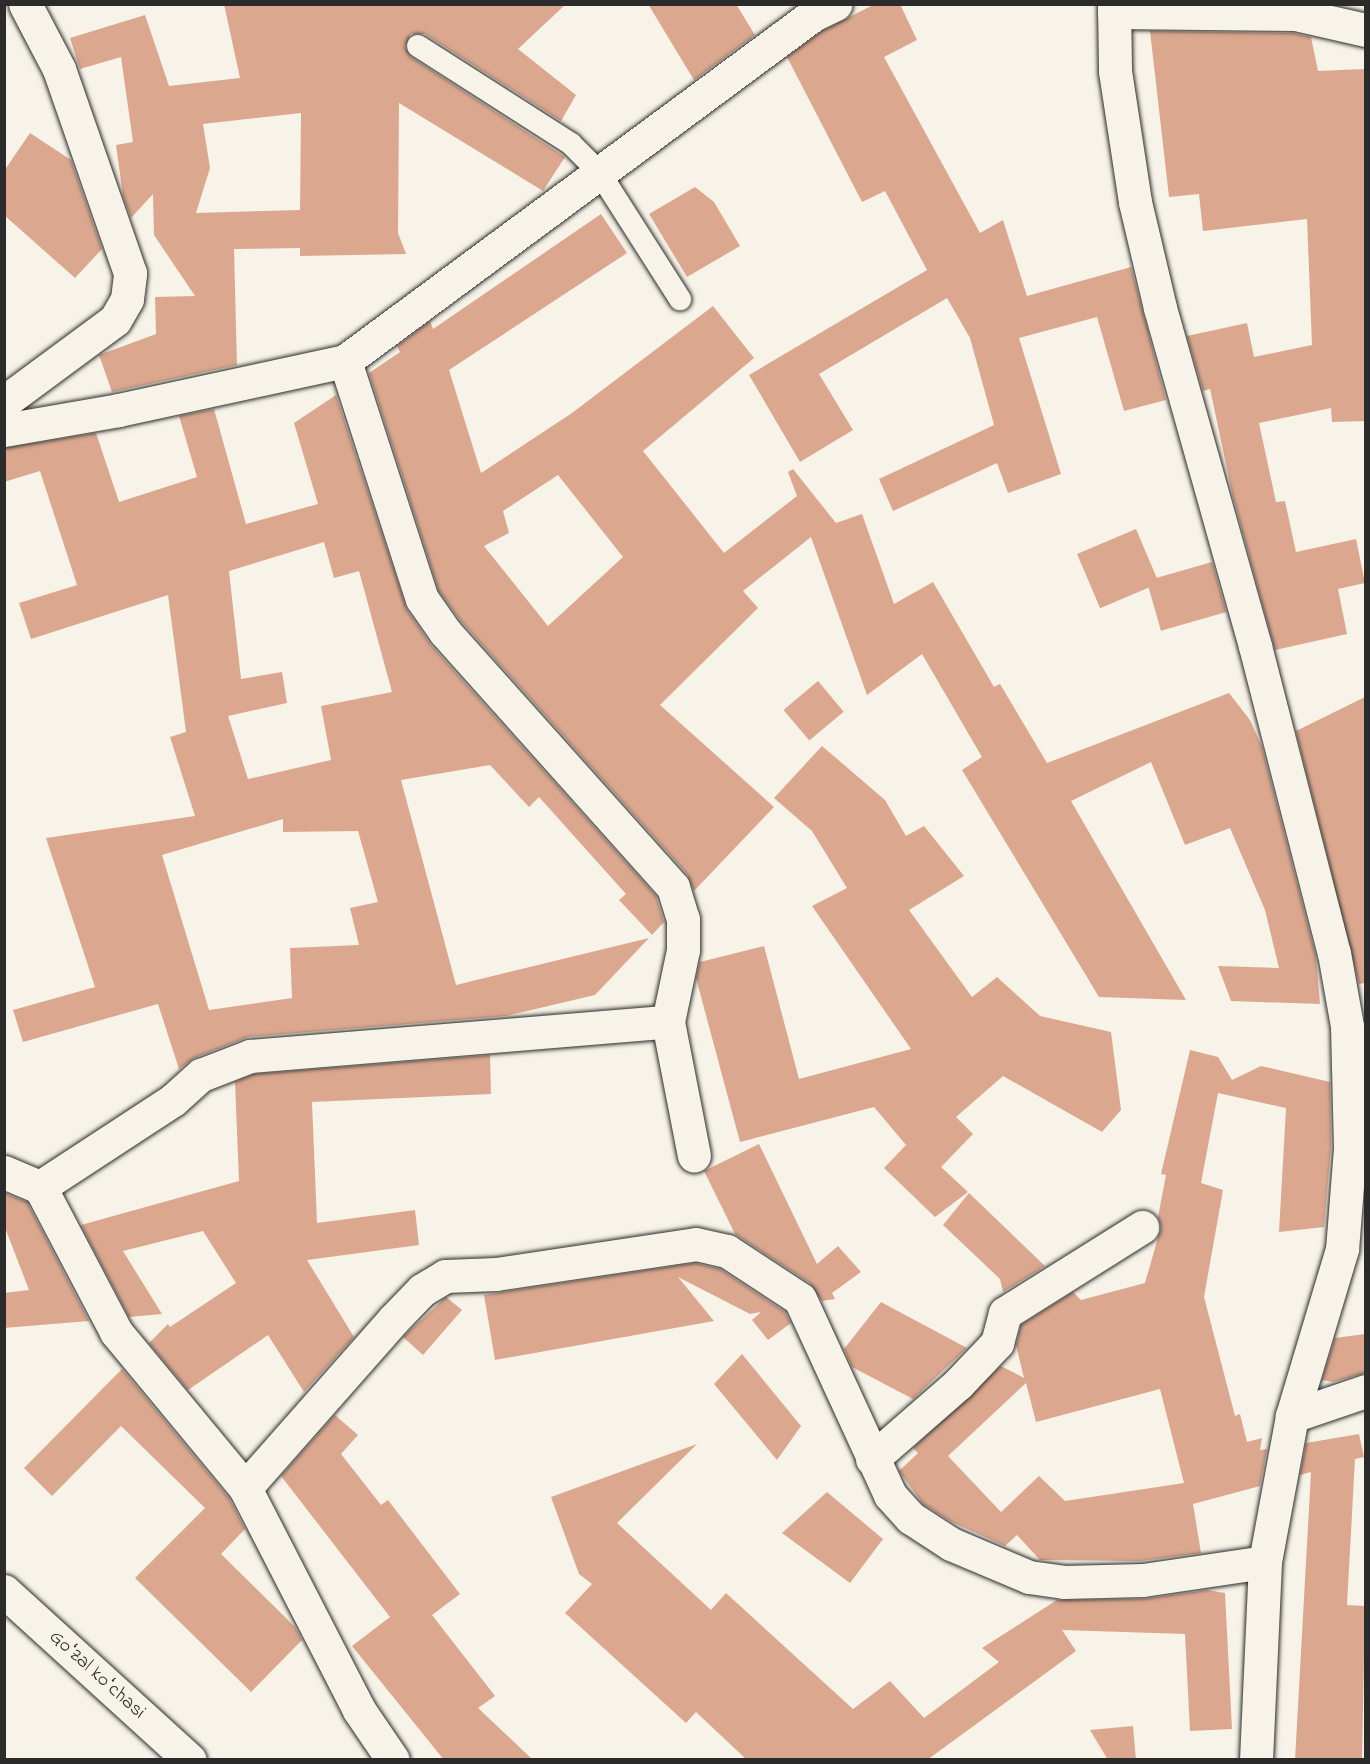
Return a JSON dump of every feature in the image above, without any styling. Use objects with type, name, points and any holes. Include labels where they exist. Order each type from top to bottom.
[{"type":"street","points":[[4,402],[115,320],[127,299],[130,273],[59,69],[25,4]]},
{"type":"street","points":[[4,430],[119,410],[345,361],[813,15],[836,4]]},
{"type":"street","points":[[1256,1760],[1265,1562],[1293,1416],[1342,1249],[1350,1148],[1347,1026],[1334,953],[1258,658],[1135,202],[1115,71],[1114,8],[1295,14],[1365,30]]},
{"type":"street","points":[[345,361],[423,599],[446,632],[673,887],[683,919],[683,950],[668,1022],[694,1156]]},
{"type":"street","points":[[40,1187],[173,1100],[201,1075],[250,1056],[668,1022]]},
{"type":"street","points":[[4,1172],[40,1187],[116,1332],[245,1488],[353,1700],[393,1760]]},
{"type":"street","points":[[872,1459],[958,1384],[997,1342],[1005,1313],[1142,1227]]},
{"type":"street","points":[[245,1488],[408,1304],[445,1276],[496,1274],[696,1244],[727,1251],[800,1299],[890,1495],[911,1518],[951,1544],[1029,1577],[1064,1582],[1143,1580],[1265,1562]]},
{"type":"street","points":[[1293,1416],[1365,1391]]},
{"type":"street","name":"Goʻzal koʻchasi","points":[[4,1591],[190,1760]]},
{"type":"lane","points":[[418,46],[571,144],[599,172],[680,299]]},
{"type":"building","points":[[224,4],[566,4],[518,49],[576,95],[561,121],[425,34],[411,34],[405,46],[411,57],[565,157],[543,191],[399,103],[398,233],[406,254],[300,256],[300,248],[234,249],[237,365],[112,392],[99,355],[156,334],[155,297],[195,296],[154,235],[153,194],[131,218],[123,196],[116,145],[133,142],[121,57],[80,69],[70,38],[145,15],[169,86],[240,78]],"holes":[[[301,113],[300,210],[196,213],[210,168],[203,124]]]},
{"type":"building","points":[[648,4],[736,4],[755,35],[694,80]]},
{"type":"building","points":[[875,4],[900,4],[917,40],[884,57],[980,233],[1003,220],[1027,296],[1131,267],[1166,400],[1124,411],[1097,317],[1019,338],[1061,474],[1008,493],[997,463],[893,511],[879,479],[994,425],[970,338],[947,298],[819,374],[853,430],[800,462],[749,375],[927,270],[885,191],[862,202],[787,57],[822,31]]},
{"type":"building","points":[[1150,31],[1293,33],[1311,37],[1318,71],[1365,69],[1365,421],[1332,422],[1331,408],[1259,423],[1276,502],[1285,501],[1296,552],[1356,539],[1365,583],[1338,589],[1347,634],[1275,650],[1233,497],[1210,389],[1203,391],[1187,336],[1247,323],[1254,357],[1312,345],[1307,219],[1203,231],[1199,194],[1169,197]]},
{"type":"building","points":[[30,133],[71,160],[102,249],[75,278],[4,215],[4,171]]},
{"type":"building","points":[[695,187],[714,202],[740,246],[687,277],[649,214]]},
{"type":"building","points":[[601,214],[627,253],[449,370],[481,473],[572,413],[713,306],[754,358],[643,451],[724,553],[797,496],[788,472],[793,469],[836,523],[862,514],[894,604],[933,582],[994,687],[1000,684],[1047,763],[1229,693],[1250,720],[1262,747],[1316,957],[1320,1004],[1231,1001],[1218,966],[1279,968],[1265,910],[1230,828],[1185,845],[1151,762],[1071,801],[1186,1000],[1099,997],[962,770],[982,757],[922,654],[867,695],[811,537],[743,591],[758,608],[660,705],[774,807],[694,891],[687,874],[460,620],[439,591],[369,373],[400,352],[397,346],[430,321],[433,329]],"holes":[[[558,475],[623,557],[548,626],[484,546],[509,533],[503,511]]]},
{"type":"building","points":[[336,395],[407,610],[431,645],[656,896],[664,922],[652,935],[619,900],[626,894],[539,797],[529,807],[490,765],[401,780],[456,985],[649,938],[595,995],[506,1016],[248,1037],[194,1058],[179,1069],[158,1004],[23,1042],[13,1010],[95,987],[46,838],[195,816],[170,737],[186,732],[168,595],[31,639],[19,603],[77,585],[40,471],[4,482],[4,448],[96,433],[119,502],[197,477],[179,416],[214,409],[246,524],[318,504],[294,423]],"holes":[[[324,542],[334,578],[359,571],[392,692],[321,706],[331,760],[248,779],[228,716],[287,703],[282,672],[241,679],[229,571]],[[283,819],[283,832],[358,831],[378,902],[350,908],[359,945],[290,948],[292,998],[209,1010],[162,855]]]},
{"type":"building","points":[[1136,529],[1159,583],[1100,608],[1077,554]]},
{"type":"building","points":[[1212,562],[1226,612],[1161,631],[1147,581]]},
{"type":"building","points":[[818,681],[844,712],[809,741],[784,710]]},
{"type":"building","points":[[1365,697],[1365,983],[1359,984],[1296,731]]},
{"type":"building","points":[[822,746],[885,800],[906,836],[924,826],[964,876],[909,910],[972,997],[997,977],[1040,1016],[1111,1032],[1121,1110],[1102,1132],[1003,1076],[956,1117],[973,1134],[941,1167],[968,1192],[935,1217],[884,1168],[906,1145],[874,1107],[740,1142],[696,978],[700,962],[764,946],[799,1079],[911,1049],[812,906],[847,888],[812,831],[774,798]]},
{"type":"building","points":[[1190,1050],[1218,1057],[1232,1080],[1261,1066],[1330,1082],[1331,1147],[1324,1227],[1279,1232],[1286,1108],[1218,1093],[1201,1183],[1223,1190],[1204,1297],[1235,1416],[1240,1414],[1247,1442],[1262,1438],[1260,1450],[1267,1449],[1260,1486],[1193,1504],[1201,1553],[1141,1561],[1040,1560],[1017,1535],[1005,1546],[952,1522],[923,1504],[899,1471],[918,1453],[913,1448],[1001,1366],[1024,1378],[1016,1345],[1021,1325],[1073,1292],[1081,1300],[1145,1283],[1161,1227],[1158,1217],[1166,1175],[1161,1174]],"holes":[[[1026,1383],[1036,1422],[1160,1389],[1184,1483],[1065,1501],[1039,1476],[1001,1512],[948,1456]]]},
{"type":"building","points":[[490,1055],[491,1094],[312,1102],[317,1223],[415,1210],[419,1245],[307,1260],[354,1337],[304,1392],[268,1335],[188,1390],[149,1343],[168,1324],[170,1327],[236,1283],[203,1231],[123,1251],[162,1314],[129,1317],[81,1225],[239,1181],[235,1082],[254,1074]]},
{"type":"building","points":[[759,1144],[817,1264],[838,1246],[861,1272],[832,1293],[835,1299],[822,1301],[810,1283],[735,1234],[704,1171]]},
{"type":"building","points":[[4,1193],[27,1202],[89,1321],[4,1328],[4,1293],[29,1290],[4,1225]]},
{"type":"building","points":[[969,1193],[1045,1266],[1003,1292],[1000,1279],[943,1225]]},
{"type":"building","points":[[695,1263],[720,1269],[785,1312],[791,1323],[768,1340],[752,1320],[761,1312],[750,1314],[678,1277],[714,1321],[495,1360],[484,1295]]},
{"type":"building","points":[[446,1297],[462,1310],[423,1355],[403,1337]]},
{"type":"building","points":[[881,1302],[967,1348],[913,1399],[852,1367],[844,1349]]},
{"type":"building","points":[[1365,1334],[1365,1373],[1333,1382],[1322,1380],[1335,1338]]},
{"type":"building","points":[[742,1354],[801,1426],[777,1460],[714,1384]]},
{"type":"building","points":[[122,1369],[229,1498],[245,1529],[221,1554],[295,1627],[302,1640],[251,1692],[135,1578],[205,1508],[121,1426],[52,1496],[24,1468]]},
{"type":"building","points":[[335,1415],[358,1435],[341,1454],[381,1505],[388,1500],[460,1594],[432,1615],[495,1696],[478,1708],[533,1760],[444,1760],[352,1646],[390,1617],[281,1476]]},
{"type":"building","points":[[1359,1434],[1364,1457],[1355,1459],[1347,1605],[1365,1606],[1362,1760],[1295,1760],[1311,1472],[1300,1475],[1306,1443]]},
{"type":"building","points":[[697,1444],[617,1523],[711,1610],[726,1593],[853,1709],[890,1681],[924,1718],[999,1662],[982,1648],[1057,1600],[1143,1599],[1207,1590],[1225,1593],[1232,1729],[1190,1731],[1185,1634],[1062,1630],[1076,1651],[927,1760],[747,1760],[696,1712],[686,1723],[565,1613],[592,1584],[579,1574],[551,1497]]},
{"type":"building","points":[[827,1492],[883,1539],[850,1583],[782,1533]]},
{"type":"building","points":[[1133,1726],[1136,1760],[1108,1760],[1090,1730]]}]
